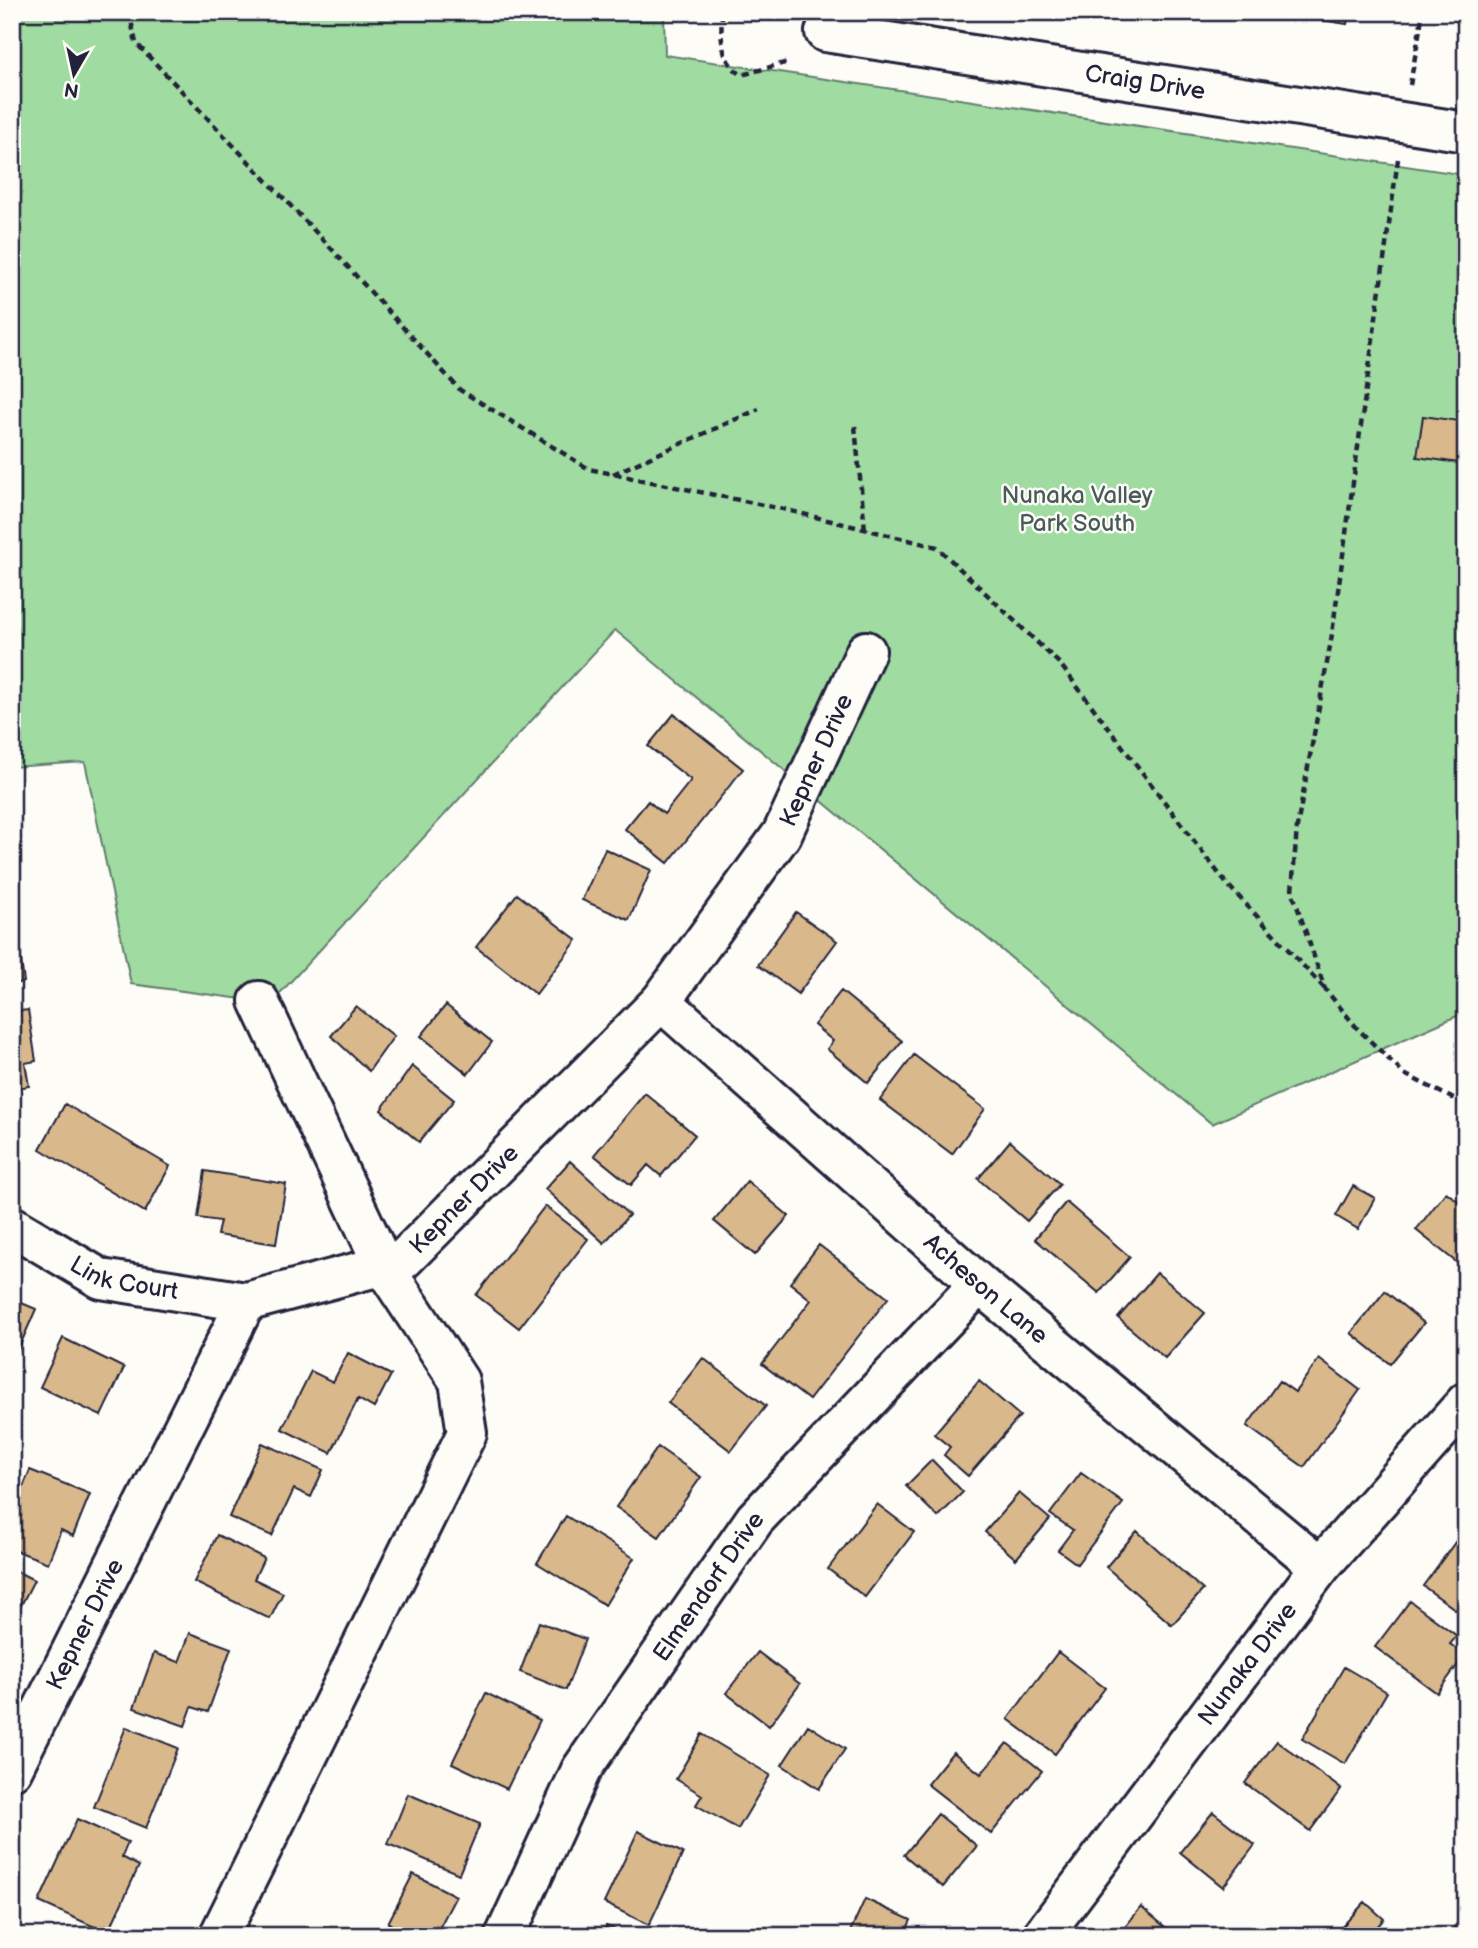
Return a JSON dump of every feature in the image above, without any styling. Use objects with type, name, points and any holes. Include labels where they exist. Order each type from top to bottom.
[{"type":"street","name":"Craig Drive","points":[[825,32],[1466,132]]},
{"type":"street","name":"Kepner Drive","points":[[12,1770],[246,1303],[403,1260],[661,1001],[782,834],[866,651]]},
{"type":"street","points":[[219,1936],[467,1433],[459,1381],[384,1267],[258,1001]]},
{"type":"street","name":"Acheson Lane","points":[[661,1001],[979,1284],[1320,1567]]},
{"type":"street","name":"Link Court","points":[[12,1226],[101,1279],[246,1303]]},
{"type":"street","name":"Elmendorf Drive","points":[[505,1936],[581,1770],[755,1518],[979,1284]]},
{"type":"street","name":"Nunaka Drive","points":[[1042,1936],[1320,1567],[1466,1402]]},
{"type":"path","points":[[129,12],[136,43],[460,390],[589,469],[787,510],[937,547],[1060,664],[1226,883],[1325,989],[1357,1028],[1405,1074],[1466,1105]]},
{"type":"path","points":[[722,12],[720,37],[726,59],[733,69],[742,75],[788,62]]},
{"type":"path","points":[[1325,989],[1292,891],[1297,827],[1331,641],[1403,122],[1423,12]]},
{"type":"path","points":[[612,474],[759,409]]},
{"type":"path","points":[[855,426],[865,530]]},
{"type":"green space","name":"Nunaka Valley Park South","points":[[12,12],[664,12],[665,55],[1466,175],[1466,1012],[1212,1124],[615,630],[271,1003],[131,984],[85,762],[12,767]]},
{"type":"building","points":[[1273,12],[1349,12],[1347,24]]},
{"type":"building","points":[[1423,416],[1466,422],[1466,464],[1417,457]]},
{"type":"building","points":[[674,714],[743,769],[668,863],[625,829],[648,801],[664,814],[691,780],[648,746]]},
{"type":"building","points":[[605,849],[651,870],[629,920],[582,900]]},
{"type":"building","points":[[517,894],[577,940],[536,994],[476,947]]},
{"type":"building","points":[[796,912],[837,941],[798,994],[758,965]]},
{"type":"building","points":[[20,954],[24,982],[12,984],[12,955]]},
{"type":"building","points":[[841,991],[902,1041],[868,1083],[827,1049],[833,1041],[814,1025]]},
{"type":"building","points":[[446,1005],[492,1042],[468,1074],[421,1036]]},
{"type":"building","points":[[356,1006],[394,1036],[369,1071],[331,1036]]},
{"type":"building","points":[[28,1010],[36,1061],[25,1063],[29,1086],[12,1089],[12,1012]]},
{"type":"building","points":[[914,1055],[985,1109],[952,1154],[880,1100]]},
{"type":"building","points":[[412,1066],[454,1100],[419,1142],[381,1110]]},
{"type":"building","points":[[645,1093],[695,1135],[661,1176],[648,1165],[631,1185],[594,1155]]},
{"type":"building","points":[[65,1104],[170,1166],[145,1212],[40,1149]]},
{"type":"building","points":[[1010,1141],[1060,1184],[1027,1221],[978,1179]]},
{"type":"building","points":[[570,1161],[629,1215],[604,1243],[545,1189]]},
{"type":"building","points":[[205,1171],[286,1184],[276,1244],[217,1235],[220,1221],[198,1218]]},
{"type":"building","points":[[747,1181],[789,1216],[755,1255],[714,1221]]},
{"type":"building","points":[[1353,1186],[1375,1198],[1358,1229],[1336,1216]]},
{"type":"building","points":[[1446,1192],[1466,1207],[1466,1270],[1416,1230]]},
{"type":"building","points":[[1066,1202],[1130,1257],[1099,1293],[1035,1239]]},
{"type":"building","points":[[545,1206],[588,1239],[519,1328],[476,1295]]},
{"type":"building","points":[[819,1245],[888,1298],[809,1400],[762,1364],[811,1300],[790,1283]]},
{"type":"building","points":[[1157,1273],[1205,1313],[1165,1358],[1118,1318]]},
{"type":"building","points":[[1385,1291],[1424,1323],[1390,1364],[1351,1333]]},
{"type":"building","points":[[12,1299],[36,1309],[14,1359],[12,1359]]},
{"type":"building","points":[[63,1338],[124,1368],[101,1416],[40,1387]]},
{"type":"building","points":[[348,1353],[391,1375],[374,1408],[358,1399],[331,1453],[282,1429],[311,1371],[333,1382]]},
{"type":"building","points":[[703,1358],[766,1406],[731,1451],[668,1403]]},
{"type":"building","points":[[1319,1359],[1360,1390],[1304,1467],[1247,1426],[1279,1381],[1295,1392]]},
{"type":"building","points":[[979,1381],[1020,1416],[968,1476],[944,1455],[950,1447],[934,1434]]},
{"type":"building","points":[[262,1443],[323,1470],[311,1497],[294,1489],[272,1536],[229,1517]]},
{"type":"building","points":[[658,1447],[701,1477],[659,1537],[616,1507]]},
{"type":"building","points":[[932,1460],[963,1492],[938,1517],[906,1486]]},
{"type":"building","points":[[30,1470],[90,1494],[73,1536],[61,1530],[48,1563],[12,1549],[12,1515]]},
{"type":"building","points":[[1081,1473],[1123,1503],[1077,1564],[1058,1550],[1073,1530],[1050,1514]]},
{"type":"building","points":[[1019,1493],[1050,1519],[1016,1559],[985,1532]]},
{"type":"building","points":[[877,1504],[914,1532],[865,1597],[828,1569]]},
{"type":"building","points":[[566,1516],[634,1558],[605,1605],[537,1563]]},
{"type":"building","points":[[1137,1531],[1203,1590],[1172,1625],[1106,1567]]},
{"type":"building","points":[[217,1535],[264,1558],[254,1579],[283,1593],[270,1619],[194,1582]]},
{"type":"building","points":[[1456,1541],[1466,1549],[1466,1617],[1423,1586]]},
{"type":"building","points":[[12,1569],[34,1580],[12,1623]]},
{"type":"building","points":[[1410,1601],[1457,1636],[1450,1644],[1465,1655],[1437,1693],[1375,1647]]},
{"type":"building","points":[[539,1622],[585,1639],[566,1690],[520,1672]]},
{"type":"building","points":[[190,1633],[231,1648],[208,1712],[192,1707],[185,1726],[134,1708],[154,1653],[179,1662]]},
{"type":"building","points":[[758,1652],[800,1684],[769,1726],[726,1693]]},
{"type":"building","points":[[1058,1652],[1105,1688],[1055,1754],[1008,1719]]},
{"type":"building","points":[[1344,1667],[1387,1692],[1345,1764],[1302,1739]]},
{"type":"building","points":[[486,1693],[540,1720],[507,1789],[452,1763]]},
{"type":"building","points":[[808,1725],[845,1749],[819,1789],[782,1765]]},
{"type":"building","points":[[126,1727],[178,1748],[146,1828],[94,1807]]},
{"type":"building","points":[[702,1734],[770,1775],[738,1829],[696,1805],[702,1795],[676,1779]]},
{"type":"building","points":[[1277,1741],[1341,1789],[1310,1831],[1245,1783]]},
{"type":"building","points":[[1007,1743],[1042,1771],[991,1834],[927,1784],[953,1752],[981,1774]]},
{"type":"building","points":[[408,1794],[480,1824],[459,1874],[388,1844]]},
{"type":"building","points":[[1213,1812],[1255,1845],[1223,1887],[1180,1852]]},
{"type":"building","points":[[938,1814],[977,1846],[943,1887],[904,1855]]},
{"type":"building","points":[[77,1819],[128,1842],[122,1857],[139,1866],[108,1933],[39,1902]]},
{"type":"building","points":[[638,1831],[683,1853],[649,1925],[604,1903]]},
{"type":"building","points":[[413,1874],[456,1896],[435,1936],[413,1936],[388,1923]]},
{"type":"building","points":[[865,1899],[911,1920],[904,1936],[848,1936]]},
{"type":"building","points":[[1365,1902],[1384,1919],[1369,1936],[1345,1936],[1339,1930]]},
{"type":"building","points":[[1141,1907],[1176,1936],[1118,1936]]},
{"type":"building","points":[[1466,1914],[1466,1936],[1463,1936],[1454,1927]]},
{"type":"building","points":[[606,1926],[630,1936],[601,1936]]},
{"type":"building","points":[[12,1929],[28,1936],[12,1936]]}]
